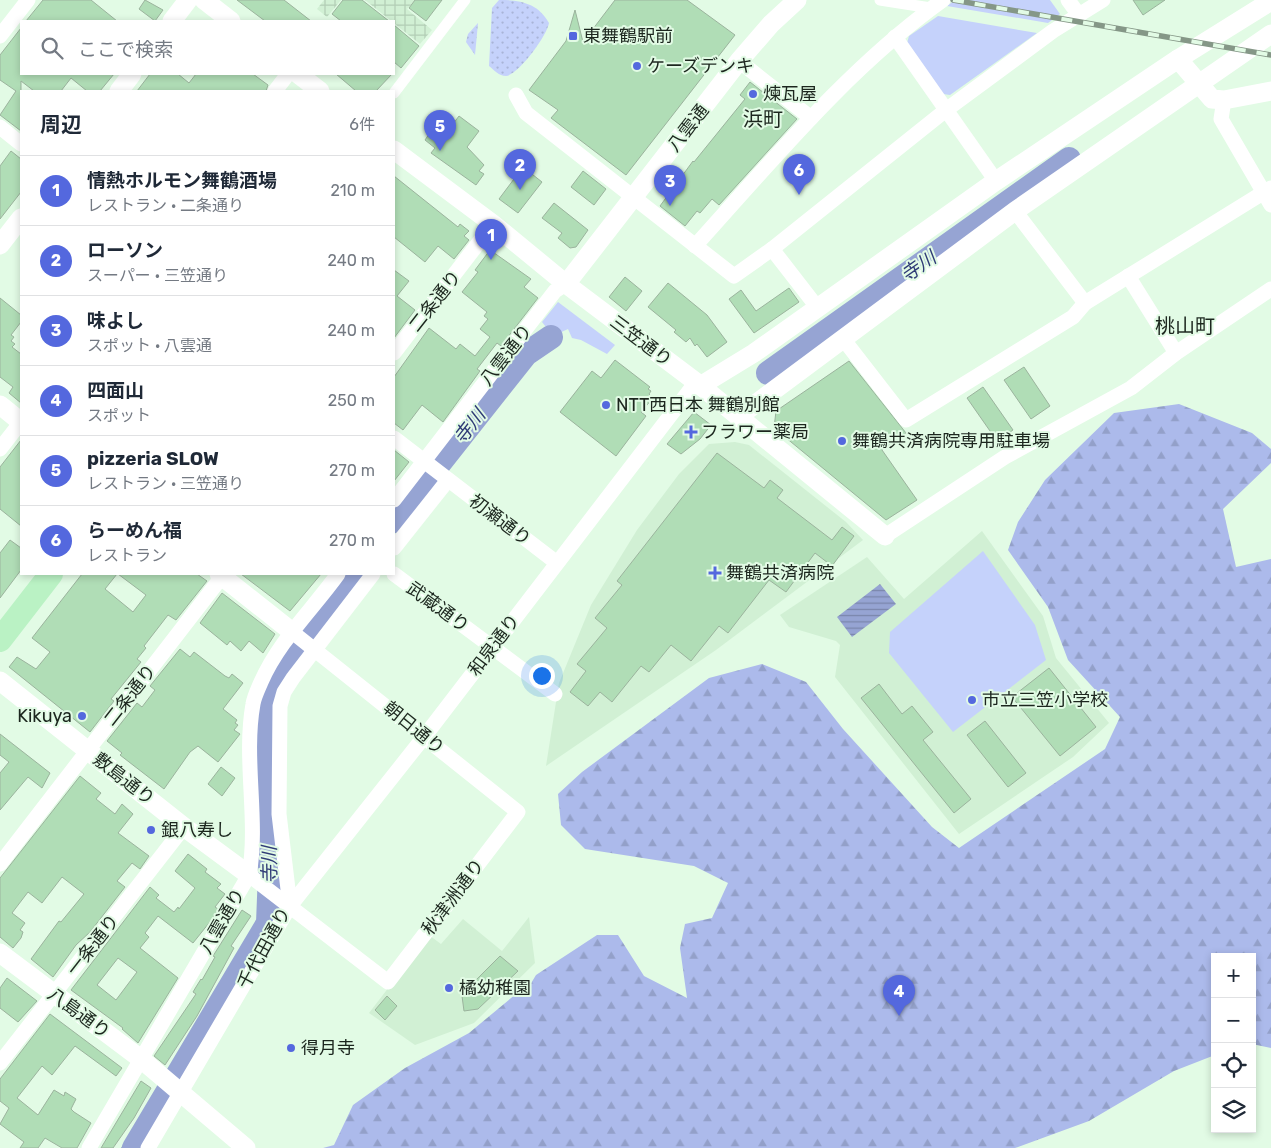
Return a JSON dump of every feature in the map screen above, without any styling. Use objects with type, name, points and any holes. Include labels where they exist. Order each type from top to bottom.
[{"type":"main road","points":[[0,640],[50,575]]},
{"type":"street","points":[[0,36],[28,0]]},
{"type":"street","points":[[173,20],[188,0]]},
{"type":"street","points":[[204,0],[230,20]]},
{"type":"street","points":[[395,91],[464,0]]},
{"type":"street","name":"八雲通","points":[[566,284],[739,61],[771,24],[797,0]]},
{"type":"street","points":[[880,0],[937,4]]},
{"type":"street","points":[[1068,0],[1079,15]]},
{"type":"street","points":[[516,95],[526,113],[734,276],[772,249],[946,110],[1053,31],[1102,0]]},
{"type":"street","points":[[698,384],[754,354],[817,307],[996,181],[1178,59],[1271,1]]},
{"type":"street","points":[[695,246],[811,118],[895,37],[937,4]]},
{"type":"street","points":[[738,417],[1015,211],[1271,34]]},
{"type":"street","points":[[895,37],[996,181]]},
{"type":"street","points":[[1178,59],[1212,100],[1224,100],[1271,91]]},
{"type":"street","points":[[739,61],[811,118]]},
{"type":"street","points":[[120,90],[131,75]]},
{"type":"street","points":[[276,90],[287,75]]},
{"type":"street","points":[[299,75],[319,90]]},
{"type":"street","points":[[844,340],[906,420],[1073,317],[1085,303],[1128,276],[1268,195],[1221,119],[1224,100]]},
{"type":"street","points":[[0,127],[20,143]]},
{"type":"street","name":"三笠通り","points":[[395,151],[493,224],[566,284],[698,384],[885,536]]},
{"type":"street","points":[[1015,211],[1085,303]]},
{"type":"street","points":[[0,245],[20,219]]},
{"type":"street","name":"二条通り","points":[[395,353],[493,224]]},
{"type":"street","points":[[772,249],[817,307]]},
{"type":"street","points":[[1128,276],[1176,353]]},
{"type":"street","name":"八雲通り","points":[[395,499],[426,463],[555,291],[566,284]]},
{"type":"street","points":[[885,536],[1005,457],[1131,388],[1176,353],[1271,289]]},
{"type":"street","name":"和泉通り","points":[[285,902],[424,737],[698,384]]},
{"type":"street","points":[[0,405],[20,421]]},
{"type":"street","points":[[0,449],[20,423]]},
{"type":"street","points":[[395,439],[426,463]]},
{"type":"street","name":"初瀬通り","points":[[426,463],[557,564]]},
{"type":"street","points":[[395,547],[446,478]]},
{"type":"street","name":"二条通り","points":[[0,864],[221,575]]},
{"type":"street","points":[[223,575],[294,632]]},
{"type":"street","name":"八雲通り","points":[[89,1148],[141,1059],[256,880],[252,855],[249,757],[253,702],[268,667],[337,575]]},
{"type":"street","name":"千代田通り","points":[[148,1148],[177,1090],[285,902],[279,814],[280,706],[284,692],[312,647],[372,575]]},
{"type":"street","name":"武蔵通り","points":[[395,575],[556,694]]},
{"type":"street","name":"朝日通り","points":[[294,632],[518,812]]},
{"type":"street","name":"敷島通り","points":[[0,681],[184,827],[256,880]]},
{"type":"street","name":"秋津洲通り","points":[[285,902],[388,982],[518,812]]},
{"type":"street","name":"一条通り","points":[[0,1063],[55,995],[184,827]]},
{"type":"street","points":[[256,880],[285,902]]},
{"type":"street","name":"八島通り","points":[[0,953],[141,1059],[246,1148]]},
{"type":"shaded area","points":[[324,0],[341,0],[327,17],[317,9]]},
{"type":"shaded area","points":[[365,0],[415,0],[407,9],[432,30],[420,44],[395,24],[395,20],[390,20]]},
{"type":"shaded area","points":[[499,0],[528,4],[540,11],[549,23],[543,37],[531,54],[518,69],[506,76],[499,74],[489,66],[492,8]]},
{"type":"shaded area","points":[[955,0],[1050,0],[1060,14],[1048,23],[947,6]]},
{"type":"shaded area","points":[[938,16],[1037,33],[950,95],[943,94],[907,43],[909,36]]},
{"type":"shaded area","points":[[478,23],[475,55],[466,42],[468,34]]},
{"type":"shaded area","points":[[558,302],[615,345],[607,354],[581,340],[572,338],[568,329],[553,336],[542,322]]},
{"type":"shaded area","name":"舞鶴共済病院","points":[[735,442],[749,445],[846,522],[863,540],[716,650],[546,766],[559,683],[591,605],[637,530],[679,474],[709,444]]},
{"type":"shaded area","name":"市立三笠小学校","points":[[982,531],[1043,616],[1056,658],[1109,723],[1073,757],[959,834],[835,677],[840,645],[836,641],[789,627],[780,615],[867,557],[904,599]]},
{"type":"shaded area","points":[[983,551],[1035,625],[1046,660],[953,732],[889,653],[890,632]]},
{"type":"shaded area","points":[[880,584],[896,604],[852,637],[837,617]]},
{"type":"shaded area","name":"橘幼稚園","points":[[529,917],[535,963],[474,1023],[415,1045],[369,1013],[429,935],[441,944],[463,919],[502,951]]},
{"type":"shaded area","points":[[160,1088],[172,1097],[142,1148],[121,1148]]},
{"type":"green space","points":[[1179,404],[1252,433],[1271,449],[1271,463],[1223,509],[1236,567],[1271,559],[1271,1048],[1256,1045],[1256,953],[1211,953],[1211,1057],[1174,1071],[1089,1121],[1015,1148],[323,1148],[334,1145],[353,1105],[405,1068],[469,1033],[522,989],[530,985],[536,975],[597,935],[618,935],[644,976],[687,998],[680,948],[685,924],[712,918],[728,883],[694,866],[585,849],[561,825],[558,794],[582,772],[709,678],[762,664],[806,682],[843,729],[932,827],[959,848],[1105,749],[1120,717],[1068,660],[1048,607],[1008,550],[1018,522],[1045,480],[1114,413]]},
{"type":"building","points":[[43,0],[91,0],[116,20],[27,20]]},
{"type":"building","points":[[145,0],[163,10],[156,20],[154,20],[139,9]]},
{"type":"building","points":[[237,0],[284,0],[310,20],[264,20]]},
{"type":"building","points":[[343,0],[362,0],[388,20],[340,20],[332,14]]},
{"type":"building","points":[[415,0],[442,0],[426,21],[409,8]]},
{"type":"building","name":"ケーズデンキ","points":[[615,0],[687,0],[735,35],[626,175],[551,118],[558,110],[529,90],[566,41],[575,10],[583,42]]},
{"type":"building","points":[[1133,0],[1165,0],[1143,15]]},
{"type":"building","points":[[395,26],[419,46],[401,68],[395,63]]},
{"type":"building","points":[[20,29],[20,75],[113,75],[101,90],[86,90],[71,78],[62,90],[33,90],[21,81],[20,130],[0,115],[16,91],[0,80],[0,55]]},
{"type":"building","points":[[149,75],[179,75],[189,83],[195,75],[254,75],[268,85],[266,90],[138,90]]},
{"type":"building","points":[[337,75],[391,75],[377,90],[355,90]]},
{"type":"building","points":[[750,82],[797,119],[719,205],[712,199],[700,213],[697,211],[685,226],[660,206],[693,161],[745,99],[740,95]]},
{"type":"building","points":[[459,116],[479,131],[467,147],[484,165],[479,171],[484,174],[476,185],[431,153],[435,148],[425,140],[436,124],[447,132]]},
{"type":"building","points":[[11,151],[20,158],[20,193],[0,219],[0,166]]},
{"type":"building","points":[[523,167],[542,182],[518,213],[499,199]]},
{"type":"building","points":[[583,171],[606,189],[594,205],[571,187]]},
{"type":"building","points":[[395,177],[458,227],[460,224],[469,231],[464,236],[469,240],[454,259],[438,246],[425,262],[395,238]]},
{"type":"building","points":[[554,203],[588,230],[576,247],[570,248],[558,238],[562,233],[542,218]]},
{"type":"building","points":[[490,250],[531,279],[524,287],[538,298],[501,346],[497,343],[477,369],[480,371],[443,422],[422,405],[403,430],[395,424],[395,376],[429,328],[456,349],[460,344],[475,356],[490,337],[480,329],[488,319],[484,316],[487,312],[462,292],[478,272],[475,270]]},
{"type":"building","points":[[395,271],[409,281],[397,296],[415,310],[395,337]]},
{"type":"building","points":[[625,277],[642,291],[626,311],[609,297]]},
{"type":"building","points":[[668,283],[707,315],[727,342],[707,357],[697,344],[695,346],[690,338],[686,342],[674,332],[676,330],[648,307]]},
{"type":"building","points":[[789,288],[799,302],[754,333],[729,299],[741,290],[756,311]]},
{"type":"building","points":[[0,298],[20,314],[20,323],[11,335],[14,337],[11,341],[15,344],[12,347],[20,353],[20,402],[9,393],[13,387],[0,377]]},
{"type":"building","name":"NTT西日本 舞鶴別館","points":[[615,360],[650,387],[648,389],[651,391],[649,394],[653,398],[641,412],[646,416],[616,456],[560,412],[592,371],[601,378]]},
{"type":"building","name":"舞鶴共済病院専用駐車場","points":[[849,361],[906,433],[882,450],[917,500],[886,520],[774,428],[776,411]]},
{"type":"building","points":[[1024,367],[1050,406],[1031,419],[1004,380]]},
{"type":"building","points":[[983,387],[1013,430],[997,441],[967,398]]},
{"type":"building","name":"フラワー薬局","points":[[694,412],[711,425],[700,439],[681,454],[667,444]]},
{"type":"building","points":[[20,441],[20,525],[0,509],[0,467]]},
{"type":"building","points":[[395,451],[409,462],[395,480]]},
{"type":"building","name":"舞鶴共済病院","points":[[717,453],[764,488],[770,480],[783,490],[777,498],[832,540],[842,527],[854,536],[832,566],[815,553],[786,592],[769,580],[728,633],[719,626],[691,661],[671,645],[649,672],[641,666],[612,702],[600,692],[588,706],[570,692],[586,671],[577,664],[607,628],[595,618],[622,585],[617,581]]},
{"type":"building","points":[[10,540],[20,547],[20,571],[0,598],[0,553]]},
{"type":"building","points":[[81,575],[116,575],[105,589],[133,612],[146,595],[119,575],[198,575],[207,581],[176,620],[168,615],[144,646],[146,648],[137,659],[141,662],[111,699],[114,701],[90,732],[9,667],[17,657],[36,669],[50,652],[32,638]]},
{"type":"building","points":[[242,575],[320,575],[290,611]]},
{"type":"building","points":[[222,593],[275,634],[263,653],[249,641],[241,651],[230,641],[227,645],[200,623]]},
{"type":"building","points":[[180,649],[190,657],[194,652],[225,676],[229,678],[232,674],[243,683],[223,709],[237,720],[235,723],[238,725],[234,730],[240,734],[218,762],[198,746],[190,752],[164,789],[120,755],[122,753],[107,741],[137,703],[142,707],[155,690],[150,686]]},
{"type":"building","points":[[1049,668],[1096,727],[1060,756],[1012,697]]},
{"type":"building","points":[[879,684],[902,714],[912,706],[933,732],[923,740],[971,799],[954,813],[861,698]]},
{"type":"building","points":[[985,721],[1026,773],[1008,787],[967,735]]},
{"type":"building","points":[[0,734],[50,773],[42,788],[28,777],[0,810],[0,773],[9,762],[0,755]]},
{"type":"building","points":[[221,767],[235,778],[222,796],[208,784]]},
{"type":"building","points":[[80,776],[101,793],[96,799],[115,814],[122,804],[133,814],[118,833],[149,856],[140,869],[132,863],[117,881],[125,887],[90,932],[76,945],[53,977],[31,959],[59,921],[61,922],[84,894],[62,877],[42,903],[28,892],[12,913],[25,923],[20,930],[23,932],[21,938],[13,948],[0,937],[0,878]]},
{"type":"building","points":[[188,854],[207,869],[205,872],[221,884],[217,888],[225,894],[215,907],[218,909],[213,918],[193,943],[158,916],[145,933],[149,937],[140,948],[178,978],[138,1043],[123,1028],[71,990],[150,887],[159,895],[156,898],[174,912],[178,907],[179,909],[195,888],[175,871]],"holes":[[[118,958],[137,972],[116,1000],[97,985]]]},
{"type":"building","points":[[242,910],[251,916],[231,946],[234,948],[197,1016],[165,1065],[154,1056],[196,994],[193,992],[202,980],[215,957],[213,956]]},
{"type":"building","points":[[500,956],[518,971],[478,1009],[464,1011],[462,996],[480,991],[472,984]]},
{"type":"building","points":[[7,978],[37,1001],[18,1022],[0,1008],[0,988]]},
{"type":"building","points":[[387,996],[397,1006],[385,1020],[375,1010]]},
{"type":"building","points":[[50,1014],[122,1068],[116,1076],[75,1046],[52,1075],[42,1066],[17,1098],[38,1115],[54,1090],[64,1096],[65,1092],[76,1099],[71,1109],[91,1123],[77,1148],[62,1148],[45,1138],[38,1148],[20,1148],[24,1142],[0,1124],[9,1108],[0,1101],[0,1079]]},
{"type":"building","points":[[141,1081],[151,1088],[134,1118],[113,1148],[101,1148]]},
{"type":"waterway","name":"寺川","points":[[768,373],[1069,159]]},
{"type":"waterway","name":"寺川","points":[[395,520],[526,354],[551,337]]},
{"type":"waterway","name":"寺川","points":[[134,1148],[268,923],[270,872],[263,749],[268,704],[275,676],[352,575]]},
{"type":"railway","points":[[953,0],[1271,55]]},
{"type":"place","name":"東舞鶴駅前","points":[[573,36]]},
{"type":"place","name":"ケーズデンキ","points":[[637,66]]},
{"type":"place","name":"煉瓦屋","points":[[753,94]]},
{"type":"place","name":"pizzeria SLOW","points":[[440,151]]},
{"type":"place","name":"ローソン","points":[[520,190]]},
{"type":"place","name":"らーめん福","points":[[799,195]]},
{"type":"place","name":"味よし","points":[[670,206]]},
{"type":"place","name":"情熱ホルモン舞鶴酒場","points":[[491,260]]},
{"type":"place","name":"NTT西日本 舞鶴別館","points":[[606,405]]},
{"type":"place","name":"フラワー薬局","points":[[691,432]]},
{"type":"place","name":"舞鶴共済病院専用駐車場","points":[[842,441]]},
{"type":"place","name":"舞鶴共済病院","points":[[715,573]]},
{"type":"place","name":"市立三笠小学校","points":[[972,700]]},
{"type":"place","name":"Kikuya","points":[[82,716]]},
{"type":"place","name":"銀八寿し","points":[[151,830]]},
{"type":"place","name":"橘幼稚園","points":[[449,988]]},
{"type":"place","name":"四面山","points":[[899,1016]]},
{"type":"place","name":"得月寺","points":[[291,1048]]},
{"type":"district","name":"浜町","points":[[763,119]]},
{"type":"district","name":"桃山町","points":[[1185,326]]}]
